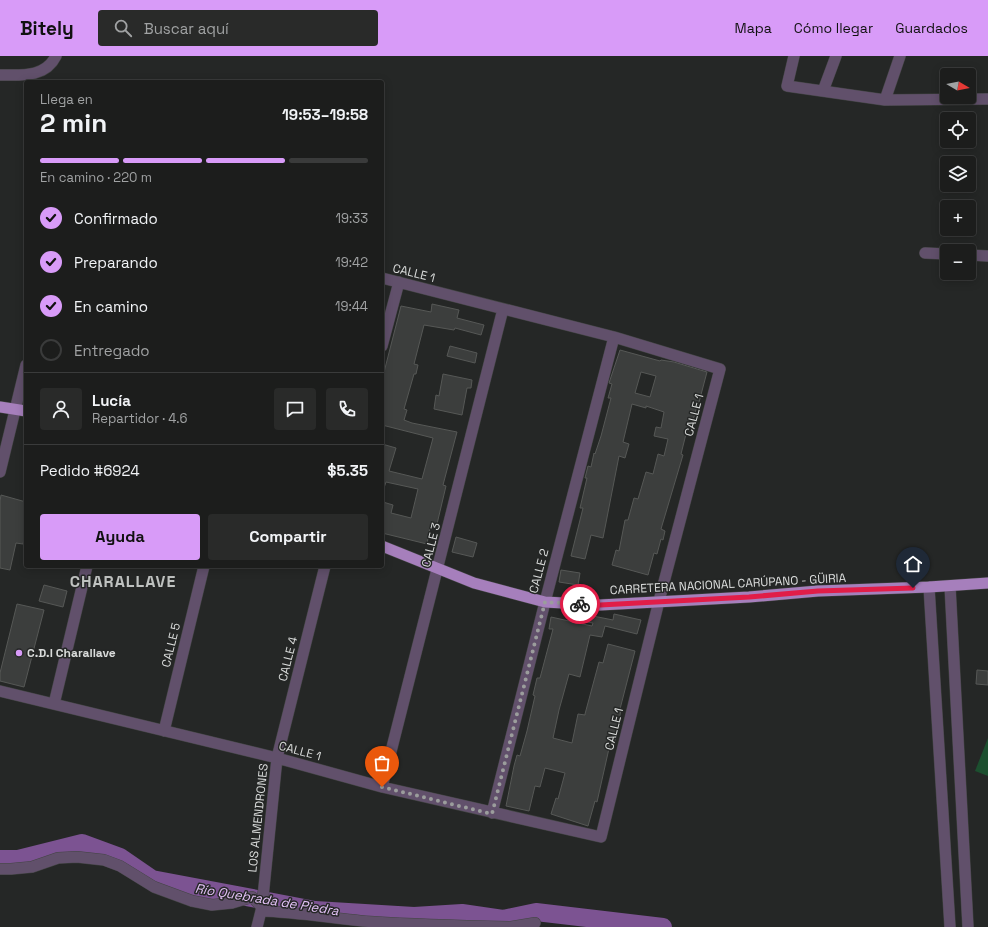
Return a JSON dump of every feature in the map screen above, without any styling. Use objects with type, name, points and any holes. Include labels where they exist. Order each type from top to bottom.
[{"type":"highway","points":[[0,407],[21,410]]},
{"type":"highway","name":"CARRETERA NACIONAL CARÚPANO - GÜIRIA","points":[[384,547],[474,583],[545,602],[600,605],[749,597],[818,591],[929,588],[988,583]]},
{"type":"street","points":[[0,75],[32,75],[52,64],[56,56]]},
{"type":"street","points":[[794,56],[787,86],[885,100],[988,99]]},
{"type":"street","points":[[823,91],[836,56]]},
{"type":"street","points":[[885,100],[900,56]]},
{"type":"street","points":[[924,253],[940,254]]},
{"type":"street","points":[[976,255],[988,256]]},
{"type":"street","name":"CALLE 1","points":[[0,692],[277,758],[382,787],[492,814],[600,837],[659,601],[720,369],[614,337],[384,278]]},
{"type":"street","points":[[384,338],[399,282]]},
{"type":"street","name":"CALLE 3","points":[[382,787],[439,568],[503,309]]},
{"type":"street","name":"CALLE 2","points":[[492,814],[614,337]]},
{"type":"street","points":[[0,472],[21,410],[24,383]]},
{"type":"street","points":[[54,704],[87,568]]},
{"type":"street","name":"CALLE 5","points":[[164,731],[204,568]]},
{"type":"street","name":"CALLE 4","points":[[277,758],[324,568]]},
{"type":"street","points":[[950,586],[968,927]]},
{"type":"street","points":[[929,588],[950,927]]},
{"type":"street","name":"LOS ALMENDRONES","points":[[257,927],[261,909],[277,758]]},
{"type":"street","points":[[0,868],[11,869],[32,867],[58,858],[104,860],[120,866],[154,887],[192,901],[212,905],[232,904],[252,897],[261,909],[373,922],[465,927],[510,927],[535,922]]},
{"type":"green space","points":[[988,738],[988,776],[975,771]]},
{"type":"building","points":[[432,304],[459,310],[457,318],[484,325],[481,335],[455,328],[454,330],[424,325],[414,364],[418,365],[404,409],[407,410],[404,420],[457,432],[443,485],[446,486],[437,524],[431,522],[427,544],[384,533],[384,502],[393,505],[391,513],[411,518],[418,489],[386,482],[384,488],[384,445],[396,448],[389,471],[422,479],[433,438],[384,426],[384,372],[401,306],[431,312]]},
{"type":"building","points":[[450,346],[477,353],[475,363],[447,356]]},
{"type":"building","points":[[620,350],[660,361],[674,362],[707,372],[690,431],[687,430],[681,454],[683,455],[661,529],[665,531],[663,540],[661,539],[657,554],[654,553],[648,575],[612,565],[616,550],[619,551],[625,520],[628,520],[634,498],[638,499],[646,472],[653,474],[658,454],[664,456],[668,439],[654,436],[656,427],[661,428],[664,412],[646,406],[646,408],[632,404],[623,442],[629,444],[625,458],[619,456],[603,538],[591,535],[585,559],[571,556],[583,508],[580,508],[587,478],[585,478],[588,466],[591,467],[611,398],[608,398],[612,384],[609,383]],"holes":[[[641,372],[656,376],[650,397],[635,393]]]},
{"type":"building","points":[[443,374],[472,380],[471,388],[467,388],[462,415],[434,409],[436,395],[439,396]]},
{"type":"building","points":[[1,495],[24,501],[23,544],[16,543],[10,570],[0,568]]},
{"type":"building","points":[[456,537],[477,543],[473,557],[452,552]]},
{"type":"building","points":[[561,570],[580,573],[578,585],[559,582]]},
{"type":"building","points":[[44,585],[67,591],[63,607],[39,601]]},
{"type":"building","name":"C.D.I Charallave","points":[[17,604],[44,610],[24,687],[0,681],[0,673]]},
{"type":"building","points":[[614,614],[641,620],[637,634],[605,626],[602,637],[590,635],[580,677],[569,674],[553,738],[572,743],[578,714],[585,715],[599,662],[603,663],[608,644],[635,651],[620,709],[614,745],[610,744],[597,802],[595,801],[588,826],[551,814],[556,798],[558,799],[565,773],[545,768],[540,787],[535,786],[529,811],[506,806],[517,755],[520,756],[527,731],[535,696],[533,695],[537,678],[540,678],[553,629],[549,629],[551,617],[592,626],[593,623],[587,622],[588,615],[613,620]]},
{"type":"building","points":[[977,670],[988,671],[988,685],[976,684]]},
{"type":"waterway","name":"Río Quebrada de Piedra","points":[[0,859],[18,859],[82,843],[120,857],[152,879],[315,910],[414,916],[462,913],[503,919],[536,912],[663,927]]},
{"type":"way so far","points":[[382,787],[492,814],[545,602],[580,604]]},
{"type":"place","name":"C.D.I Charallave","points":[[19,653]]},
{"type":"district","name":"CHARALLAVE","points":[[123,581]]},
{"type":"route","points":[[580,604],[600,605],[749,597],[818,591],[913,588]]}]
